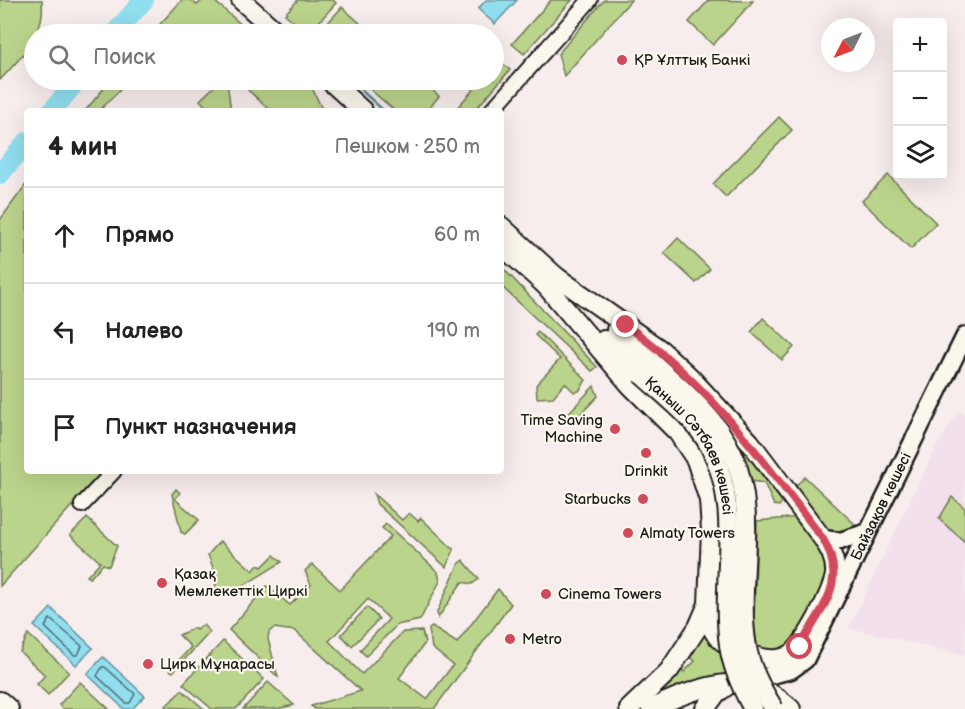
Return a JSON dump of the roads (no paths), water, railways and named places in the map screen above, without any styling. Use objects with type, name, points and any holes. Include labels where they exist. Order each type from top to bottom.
[{"type":"main road","points":[[241,0],[268,24]]},
{"type":"main road","points":[[340,90],[360,108]]},
{"type":"main road","name":"Қаныш Сәтбаев көшесі","points":[[504,229],[550,281]]},
{"type":"main road","name":"Қаныш Сәтбаев көшесі","points":[[504,247],[550,281],[647,368],[714,423],[738,467],[747,519],[746,642],[754,671],[774,709]]},
{"type":"main road","points":[[550,281],[661,350],[750,442],[823,539],[835,565],[834,582],[800,647],[789,656],[761,658],[727,646],[710,626],[708,604],[711,518],[709,500],[696,460],[678,432],[630,385],[550,281]]},
{"type":"main road","name":"Қаныш Сәтбаев көшесі","points":[[647,368],[701,434],[721,475],[729,515],[729,646],[738,678],[753,709]]},
{"type":"main road","points":[[629,709],[669,671],[698,627],[708,604]]},
{"type":"main road","points":[[705,709],[716,694],[736,683],[775,697],[791,709]]},
{"type":"main road","name":"Байзақов көшесі","points":[[651,709],[683,695],[736,683]]},
{"type":"main road","points":[[0,701],[9,709]]},
{"type":"street","points":[[494,108],[590,0]]},
{"type":"street","name":"Байзақов көшесі","points":[[736,683],[791,670],[802,663],[965,336]]},
{"type":"street","points":[[82,505],[111,474]]},
{"type":"street","points":[[823,539],[840,541],[868,532]]},
{"type":"water","points":[[486,0],[517,0],[495,24],[478,9]]},
{"type":"water","points":[[51,608],[93,648],[76,665],[34,626]]},
{"type":"water","points":[[103,657],[145,696],[132,709],[124,709],[87,674]]},
{"type":"waterway","points":[[123,24],[144,0]]},
{"type":"waterway","points":[[54,108],[69,90]]},
{"type":"waterway","points":[[361,90],[381,108]]},
{"type":"waterway","points":[[0,174],[24,146]]},
{"type":"place","name":"ҚР Ұлттық Банкі","points":[[622,60]]},
{"type":"place","name":"Time Saving Machine","points":[[615,429]]},
{"type":"place","name":"Drinkit","points":[[646,453]]},
{"type":"place","name":"Starbucks","points":[[643,499]]},
{"type":"place","name":"Almaty Towers","points":[[628,533]]},
{"type":"place","name":"Қазақ Мемлекеттік Циркі","points":[[162,583]]},
{"type":"place","name":"Cinema Towers","points":[[546,594]]},
{"type":"place","name":"Metro","points":[[510,639]]},
{"type":"place","name":"Цирк Мұнарасы","points":[[148,664]]}]
